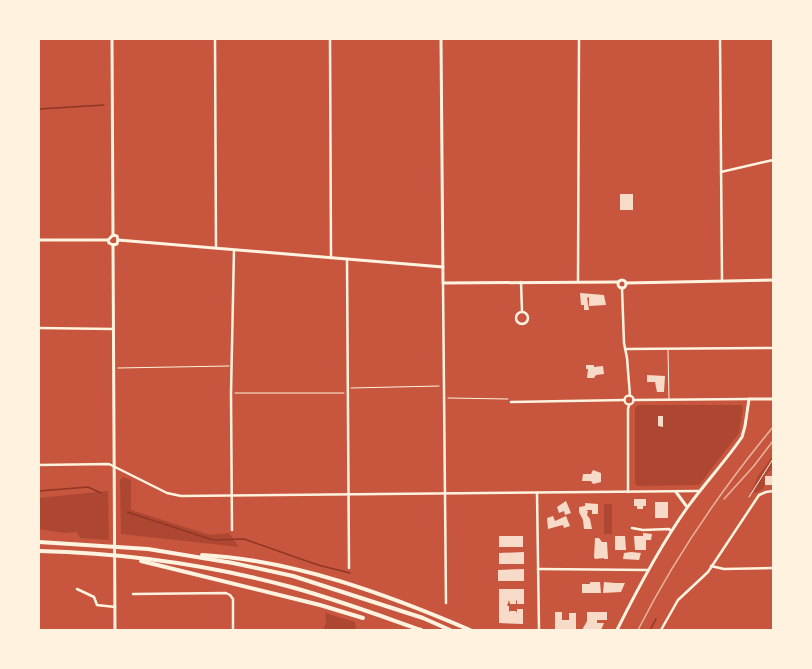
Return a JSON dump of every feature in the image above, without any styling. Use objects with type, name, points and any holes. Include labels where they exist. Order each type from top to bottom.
[{"type":"highway","points":[[39,542],[148,549],[233,563],[293,576],[423,618],[450,630]]},
{"type":"highway","points":[[39,551],[127,558],[223,572],[291,587],[335,600],[421,630]]},
{"type":"highway","points":[[182,554],[251,560],[312,574],[346,584],[426,612],[470,630]]},
{"type":"highway","points":[[127,558],[320,605],[363,618]]},
{"type":"street","points":[[39,240],[108,240],[113,235],[112,39]]},
{"type":"street","points":[[215,39],[216,248]]},
{"type":"street","points":[[330,39],[331,258]]},
{"type":"street","points":[[441,39],[446,603]]},
{"type":"street","points":[[578,282],[579,39]]},
{"type":"street","points":[[720,39],[722,281]]},
{"type":"street","points":[[721,172],[773,160]]},
{"type":"street","points":[[113,235],[117,236],[118,240]]},
{"type":"street","points":[[108,240],[109,244],[113,245]]},
{"type":"street","points":[[118,240],[443,268]]},
{"type":"street","points":[[113,245],[117,244],[118,240]]},
{"type":"street","points":[[113,245],[115,630]]},
{"type":"street","points":[[232,530],[231,393],[234,250]]},
{"type":"street","points":[[347,259],[349,568]]},
{"type":"street","points":[[443,283],[618,282],[622,280],[626,283],[773,280]]},
{"type":"street","points":[[521,282],[522,312]]},
{"type":"street","points":[[618,282],[618,285],[622,288],[625,349],[630,396],[634,400]]},
{"type":"street","points":[[622,288],[626,283]]},
{"type":"street","points":[[522,312],[526,313],[528,318],[527,322],[522,324],[518,323],[516,318],[518,313],[522,312]]},
{"type":"street","points":[[39,328],[113,329]]},
{"type":"street","points":[[625,349],[773,348]]},
{"type":"street","points":[[512,402],[624,400],[626,397],[630,396]]},
{"type":"street","points":[[617,630],[648,570],[687,507],[742,438],[749,399]]},
{"type":"street","points":[[628,492],[628,409],[629,405],[634,400],[773,399]]},
{"type":"street","points":[[624,400],[626,404],[629,405]]},
{"type":"street","points":[[39,465],[105,464],[114,466],[173,495],[231,496],[701,491]]},
{"type":"street","points":[[661,630],[678,600],[701,580],[759,495],[773,491]]},
{"type":"street","points":[[676,492],[687,507]]},
{"type":"street","points":[[537,493],[538,630]]},
{"type":"street","points":[[632,528],[643,530],[669,528],[672,531]]},
{"type":"street","points":[[711,566],[724,569],[773,568]]},
{"type":"street","points":[[538,569],[648,570]]},
{"type":"street","points":[[77,589],[94,597],[97,605],[115,607]]},
{"type":"street","points":[[132,594],[226,593],[233,599],[233,630]]},
{"type":"lane","points":[[668,349],[669,399]]},
{"type":"path","points":[[114,368],[232,366]]},
{"type":"path","points":[[231,393],[344,394],[352,387],[439,386]]},
{"type":"path","points":[[444,397],[450,399],[508,399]]},
{"type":"path","points":[[749,497],[773,459]]},
{"type":"shaded area","points":[[638,405],[741,405],[743,407],[739,433],[699,485],[637,486],[635,483],[635,408]]},
{"type":"shaded area","points":[[773,455],[773,467],[765,476],[764,488],[756,493],[752,490],[758,476]]},
{"type":"shaded area","points":[[123,477],[131,480],[131,510],[210,535],[229,533],[239,547],[121,534],[120,480]]},
{"type":"shaded area","points":[[108,491],[109,540],[80,538],[77,532],[64,533],[39,529],[39,498]]},
{"type":"shaded area","points":[[604,504],[612,504],[612,534],[604,534]]},
{"type":"shaded area","points":[[325,613],[355,622],[356,630],[323,630],[326,623]]},
{"type":"building","points":[[620,194],[633,194],[633,210],[620,210]]},
{"type":"building","points":[[580,293],[604,295],[606,305],[589,306],[589,297],[587,298],[589,310],[584,310],[584,305],[581,305]]},
{"type":"building","points":[[586,365],[594,365],[594,367],[603,366],[604,374],[596,375],[594,378],[587,378],[588,369],[586,369]]},
{"type":"building","points":[[647,375],[665,376],[664,392],[657,392],[655,382],[647,382]]},
{"type":"building","points":[[658,416],[663,416],[663,427],[658,426]]},
{"type":"building","points":[[593,470],[601,473],[601,482],[593,484],[591,481],[582,481],[583,474],[591,474]]},
{"type":"building","points":[[765,476],[773,476],[773,485],[765,485]]},
{"type":"building","points":[[634,499],[646,499],[646,506],[643,506],[643,509],[637,509],[637,506],[634,506]]},
{"type":"building","points":[[566,501],[571,513],[565,515],[564,511],[559,513],[557,507]]},
{"type":"building","points":[[655,502],[668,502],[668,518],[655,518]]},
{"type":"building","points":[[585,503],[598,504],[598,514],[592,514],[592,510],[586,510],[588,511],[587,515],[590,519],[592,529],[584,529],[583,520],[579,512],[579,507],[585,506]]},
{"type":"building","points":[[553,516],[555,521],[566,516],[570,526],[564,528],[563,525],[548,529],[547,518]]},
{"type":"building","points":[[643,533],[652,534],[651,540],[646,540],[646,550],[635,550],[634,536],[643,536]]},
{"type":"building","points":[[499,536],[523,536],[523,547],[499,547]]},
{"type":"building","points":[[615,536],[625,536],[626,550],[615,550]]},
{"type":"building","points":[[595,538],[599,538],[602,542],[607,542],[608,559],[595,559]]},
{"type":"building","points":[[524,552],[524,564],[499,564],[499,553]]},
{"type":"building","points":[[624,553],[641,553],[639,560],[623,559]]},
{"type":"building","points":[[524,569],[524,581],[498,581],[498,570]]},
{"type":"building","points":[[590,582],[600,582],[601,593],[582,593],[582,584],[590,584]]},
{"type":"building","points":[[604,582],[625,583],[621,592],[603,593]]},
{"type":"building","points":[[499,589],[524,589],[524,604],[517,604],[516,600],[516,604],[510,604],[509,600],[507,606],[509,606],[509,612],[516,611],[517,613],[517,609],[523,609],[523,624],[499,623]]},
{"type":"building","points":[[555,612],[562,612],[562,620],[569,620],[569,613],[576,613],[576,630],[555,630]]},
{"type":"building","points":[[587,612],[607,612],[607,620],[597,620],[597,623],[604,623],[601,630],[582,630],[587,621]]},
{"type":"waterway","points":[[39,109],[104,105]]},
{"type":"waterway","points":[[39,491],[88,487],[101,493]]},
{"type":"waterway","points":[[127,512],[213,540],[244,539],[318,565],[350,573]]},
{"type":"waterway","points":[[650,630],[656,619]]},
{"type":"railway","points":[[638,630],[683,550],[735,475],[773,427]]},
{"type":"railway","points":[[724,499],[753,467],[773,441]]}]
